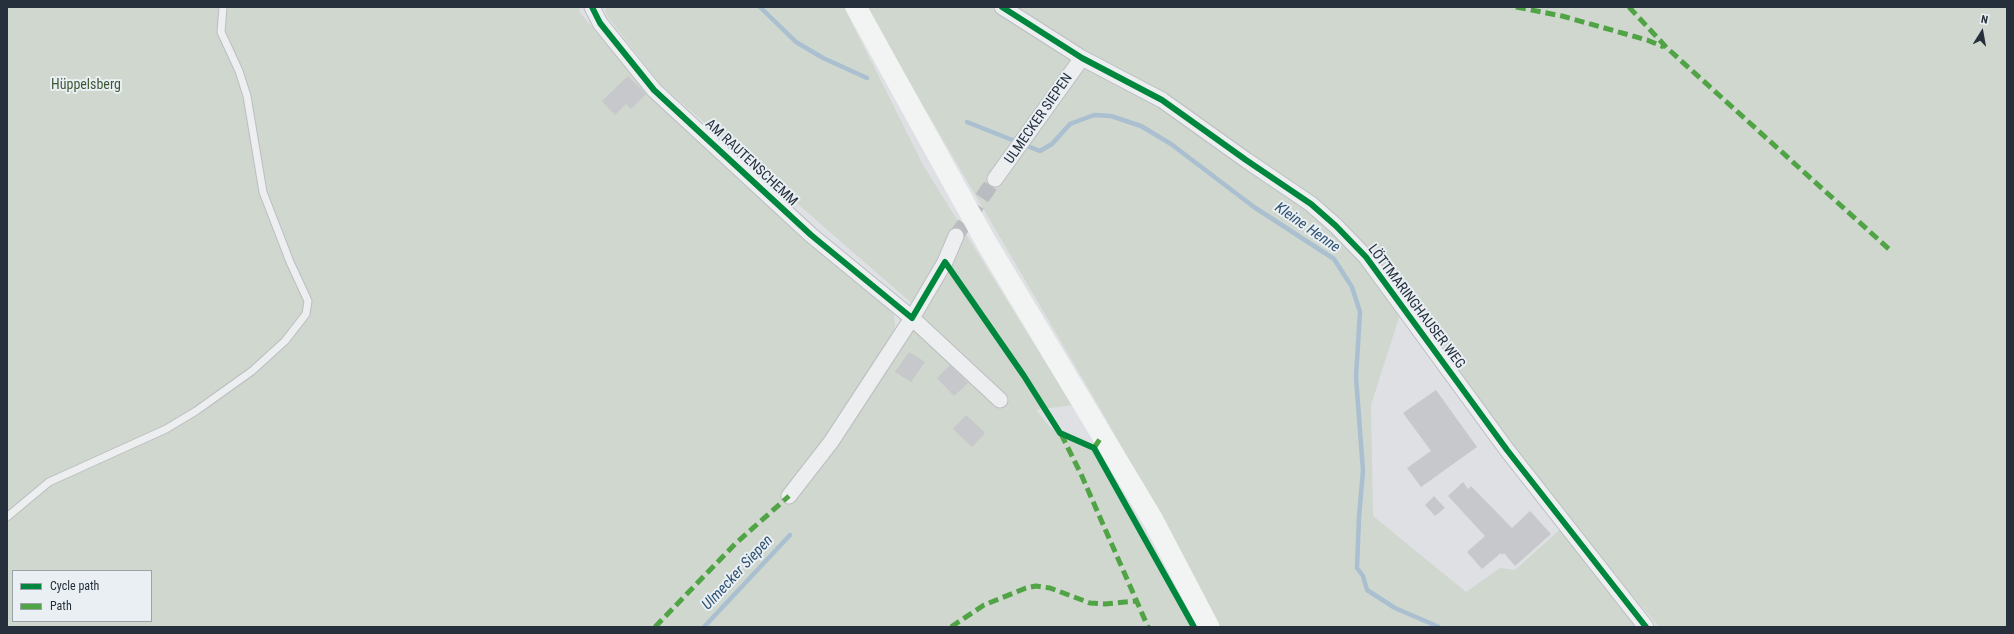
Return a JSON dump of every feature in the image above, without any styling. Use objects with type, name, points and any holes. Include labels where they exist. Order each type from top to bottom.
[{"type":"main road","points":[[856,7],[986,242],[1153,520],[1209,627]]},
{"type":"street","name":"AM RAUTENSCHEMM","points":[[592,7],[600,23],[654,90],[811,235],[912,318]]},
{"type":"street","name":"LÖTTMARINGHAUSER WEG","points":[[1002,7],[1082,58],[1162,100],[1311,204],[1336,226],[1366,257],[1508,450],[1646,627]]},
{"type":"street","name":"ULMECKER SIEPEN","points":[[995,179],[1082,58]]},
{"type":"street","points":[[789,496],[831,442],[912,318],[945,262],[956,236]]},
{"type":"street","points":[[912,318],[1000,400]]},
{"type":"lane","points":[[7,517],[49,482],[89,462],[166,429],[196,411],[252,371],[285,341],[306,314],[308,301],[263,192],[247,96],[239,71],[221,32],[223,7]]},
{"type":"green space","name":"Hüppelsberg","points":[[7,7],[579,7],[580,13],[640,80],[893,310],[895,323],[894,337],[834,450],[924,314],[660,84],[607,16],[604,7],[844,7],[923,165],[1072,405],[1036,410],[1051,428],[1091,449],[1171,585],[1192,627],[7,627]]},
{"type":"green space","points":[[867,7],[2007,7],[2007,627],[1659,627],[1507,450],[1402,308],[1371,405],[1373,516],[1466,592],[1500,568],[1515,570],[1565,525],[1642,627],[1218,627],[1192,575],[1101,410],[880,32]]},
{"type":"building","points":[[628,76],[646,94],[631,109],[626,104],[615,115],[602,101]]},
{"type":"building","points":[[909,352],[925,362],[911,382],[895,372]]},
{"type":"building","points":[[950,365],[968,383],[954,396],[937,378]]},
{"type":"building","points":[[1436,390],[1477,447],[1421,487],[1407,468],[1431,451],[1403,413]]},
{"type":"building","points":[[966,415],[985,433],[972,447],[953,429]]},
{"type":"building","points":[[1463,482],[1468,489],[1471,486],[1512,528],[1530,511],[1551,534],[1515,566],[1504,553],[1502,555],[1501,553],[1482,569],[1467,552],[1485,536],[1448,496]]},
{"type":"building","points":[[1434,496],[1445,508],[1435,516],[1425,505]]},
{"type":"waterway","name":"Kleine Henne","points":[[760,7],[796,42],[823,58],[867,78]]},
{"type":"waterway","name":"Kleine Henne","points":[[967,122],[1040,151],[1052,144],[1070,124],[1094,115],[1111,116],[1141,126],[1171,144],[1254,207],[1334,259],[1352,287],[1360,312],[1356,377],[1363,471],[1357,568],[1363,576],[1367,590],[1395,608],[1439,627]]},
{"type":"waterway","name":"Ulmecker Siepen","points":[[704,627],[790,535]]},
{"type":"tunnel","points":[[956,236],[995,179]]},
{"type":"marked path","points":[[1516,7],[1562,16],[1647,40],[1664,47]]},
{"type":"marked path","points":[[1629,7],[1667,48],[1890,250]]},
{"type":"marked path","points":[[1061,434],[1081,474],[1148,627]]},
{"type":"marked path","points":[[1094,448],[1102,436]]},
{"type":"marked path","points":[[655,627],[735,544],[789,496]]},
{"type":"marked path","points":[[951,627],[984,605],[1026,588],[1036,586],[1050,588],[1090,603],[1105,604],[1136,601]]},
{"type":"cycle path","points":[[592,7],[600,23],[654,90],[811,235],[912,318],[945,262],[1024,376],[1060,433],[1094,448],[1194,627]]},
{"type":"cycle path","points":[[1002,7],[1082,58],[1162,100],[1311,204],[1336,226],[1366,257],[1507,450],[1646,627]]}]
